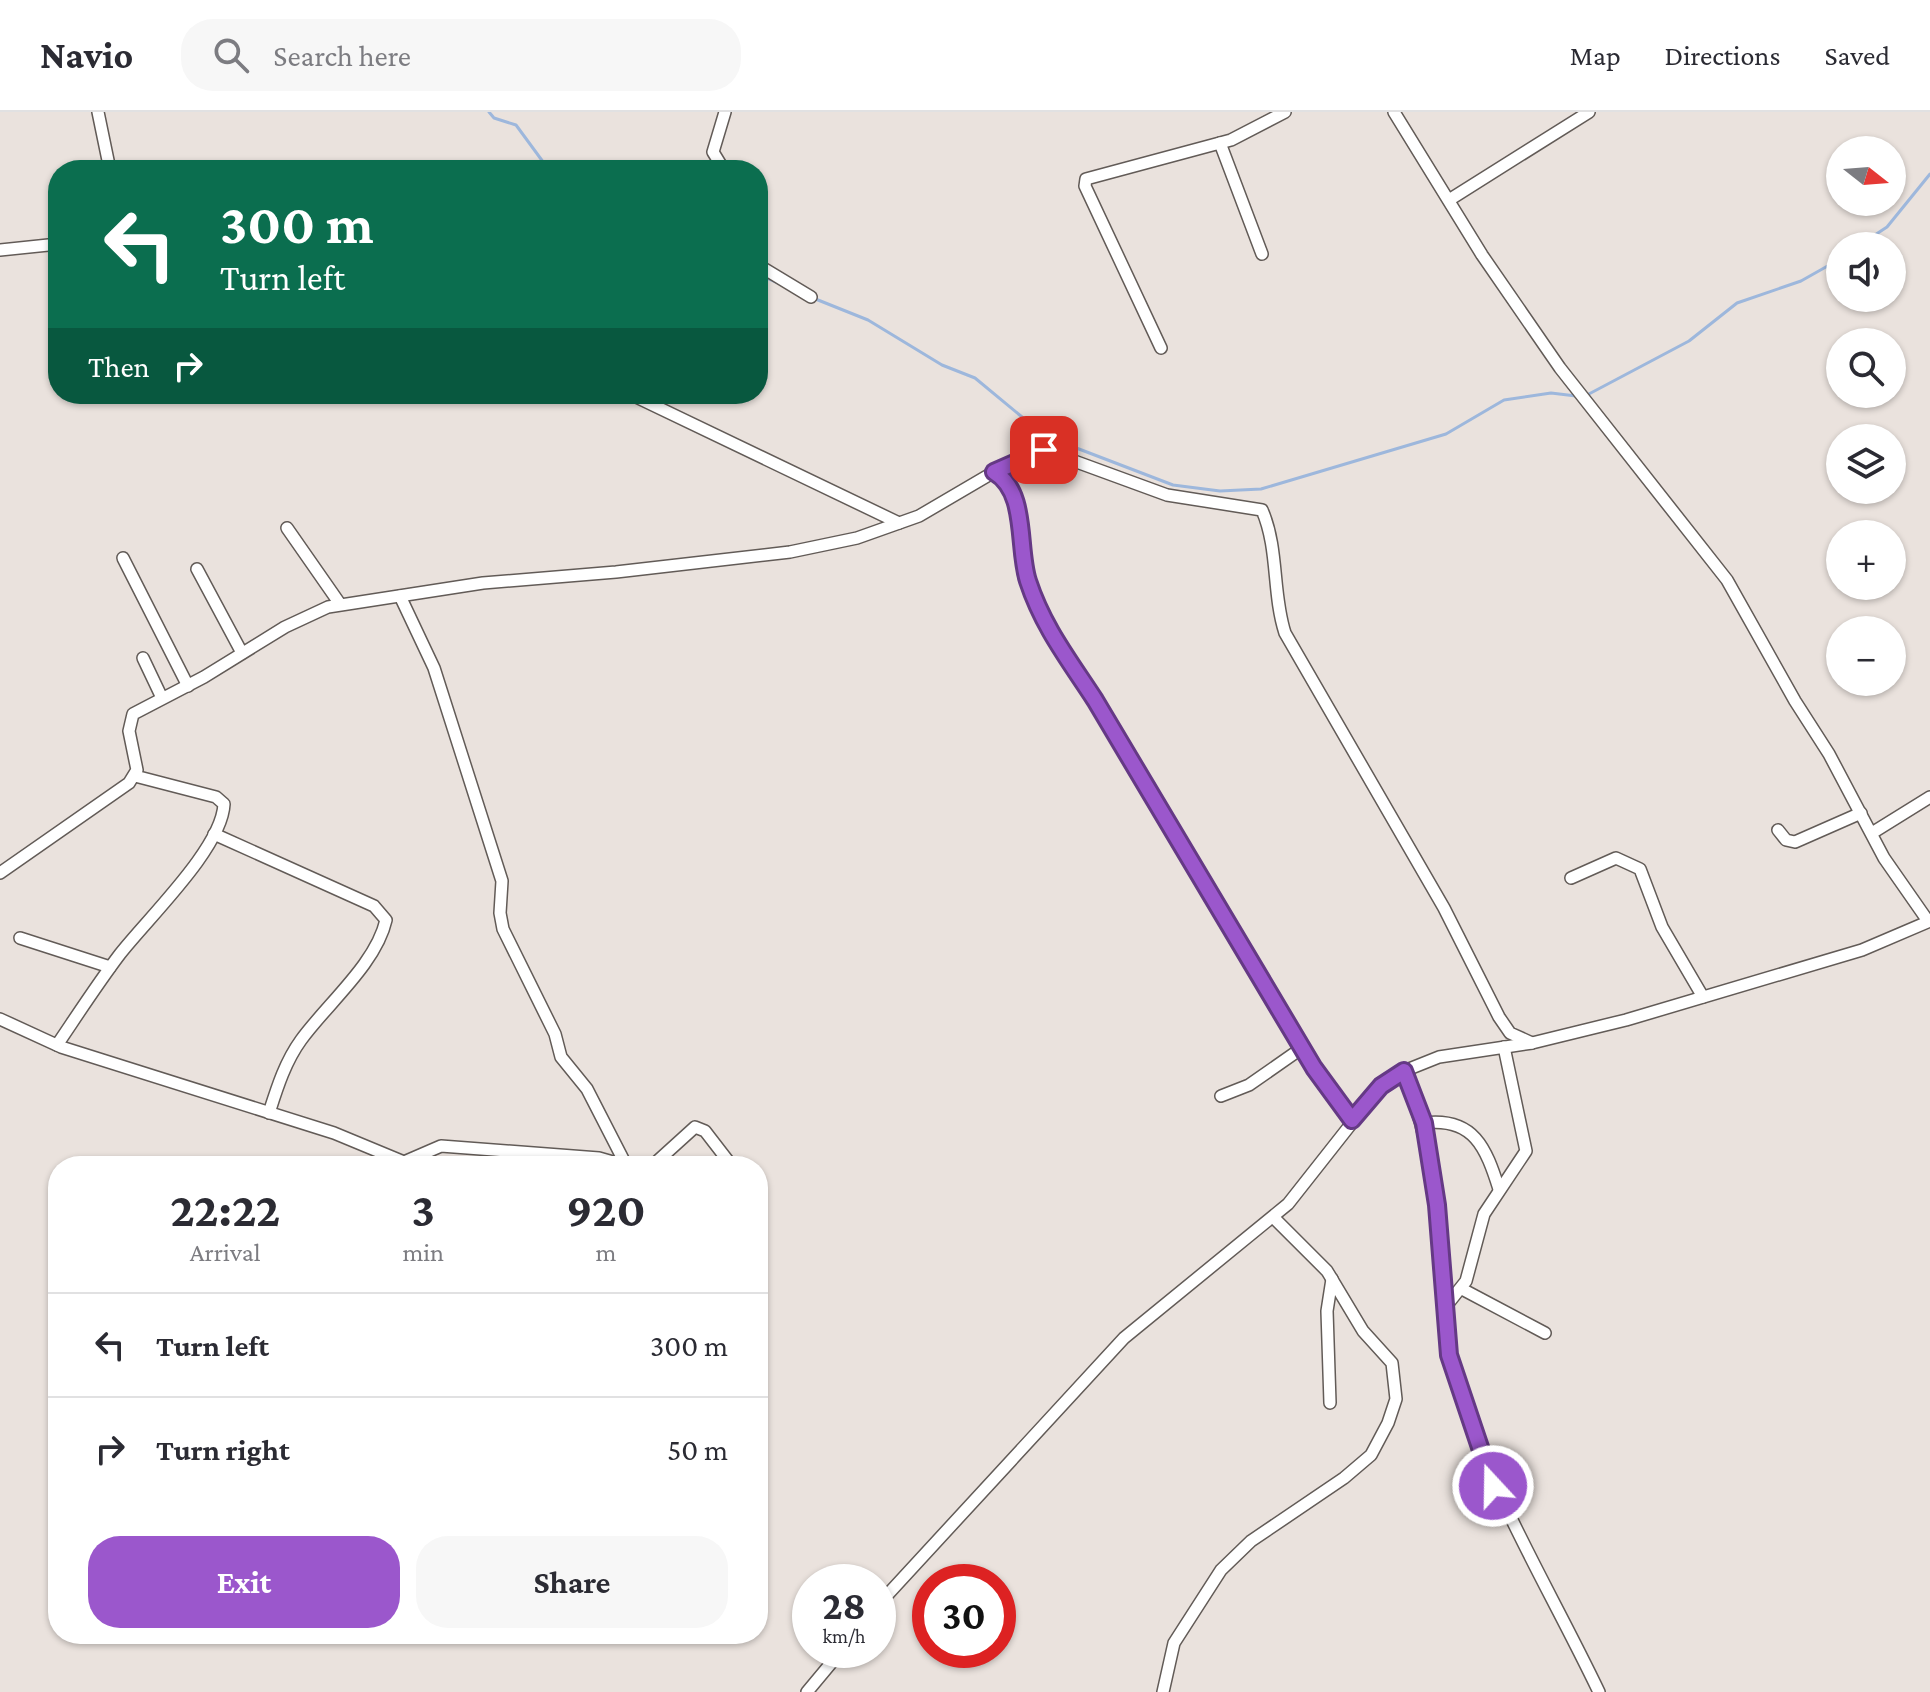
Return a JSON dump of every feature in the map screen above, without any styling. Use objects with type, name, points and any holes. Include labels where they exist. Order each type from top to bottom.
[{"type":"street","points":[[98,112],[108,160]]},
{"type":"street","points":[[718,160],[713,152],[725,112]]},
{"type":"street","points":[[1161,348],[1085,183],[1091,176],[1220,143],[1285,112]]},
{"type":"street","points":[[896,1585],[1124,1338],[1216,1260],[1274,1218],[1325,1159],[1381,1086],[1404,1071],[1439,1057],[1532,1043],[1703,997],[1862,950],[1929,921],[1907,895],[1727,580],[1560,368],[1394,112]]},
{"type":"street","points":[[1449,200],[1589,112]]},
{"type":"street","points":[[1220,143],[1262,254]]},
{"type":"street","points":[[0,250],[48,245]]},
{"type":"street","points":[[768,271],[811,297]]},
{"type":"street","points":[[651,404],[899,523]]},
{"type":"street","points":[[0,873],[135,776],[137,762],[129,723],[142,707],[188,686],[310,613],[340,604],[483,583],[790,552],[857,538],[944,503],[994,472],[1041,450],[1049,450],[1167,495],[1262,510],[1271,540],[1277,599],[1285,633],[1444,908],[1499,1017],[1510,1033],[1532,1043]]},
{"type":"street","points":[[994,472],[1010,485],[1028,581],[1058,648],[1100,708],[1302,1048],[1352,1120]]},
{"type":"street","points":[[287,528],[340,604]]},
{"type":"street","points":[[123,558],[188,686]]},
{"type":"street","points":[[197,569],[242,653]]},
{"type":"street","points":[[400,596],[434,668],[502,881],[500,913],[503,929],[550,1022],[561,1057],[587,1089],[622,1156]]},
{"type":"street","points":[[143,658],[162,698]]},
{"type":"street","points":[[57,1045],[110,967],[179,885],[214,834],[224,811],[222,800],[135,776]]},
{"type":"street","points":[[1872,833],[1930,797]]},
{"type":"street","points":[[1778,830],[1786,840],[1795,842],[1861,813]]},
{"type":"street","points":[[214,834],[374,906],[386,920],[379,939],[345,988],[293,1052],[269,1113]]},
{"type":"street","points":[[1571,878],[1616,858],[1640,869],[1662,927],[1703,997]]},
{"type":"street","points":[[20,938],[110,967]]},
{"type":"street","points":[[0,1019],[57,1045],[334,1133],[390,1156]]},
{"type":"street","points":[[1443,1310],[1462,1289],[1480,1225],[1499,1189],[1526,1151],[1504,1047]]},
{"type":"street","points":[[1221,1096],[1249,1085],[1302,1048]]},
{"type":"street","points":[[1404,1071],[1424,1123],[1437,1205],[1443,1310],[1457,1383],[1493,1486],[1599,1692]]},
{"type":"street","points":[[1424,1123],[1450,1124],[1474,1134],[1488,1158],[1499,1189]]},
{"type":"street","points":[[663,1156],[695,1127],[705,1131],[724,1156]]},
{"type":"street","points":[[418,1156],[441,1146],[573,1156]]},
{"type":"street","points":[[1163,1692],[1167,1661],[1180,1630],[1221,1570],[1251,1541],[1359,1466],[1379,1442],[1388,1423],[1397,1383],[1392,1363],[1363,1331],[1332,1279],[1274,1218]]},
{"type":"street","points":[[1330,1403],[1327,1319],[1332,1279]]},
{"type":"street","points":[[1462,1289],[1545,1333]]},
{"type":"street","points":[[807,1692],[827,1668]]},
{"type":"waterway","points":[[489,112],[494,118],[516,125],[542,160]]},
{"type":"waterway","points":[[1879,232],[1887,227],[1930,174]]},
{"type":"waterway","points":[[1587,395],[1689,341],[1737,303],[1801,281],[1826,267]]},
{"type":"waterway","points":[[768,279],[780,284]]},
{"type":"waterway","points":[[813,298],[868,320],[942,365],[975,378],[1045,436],[1173,485],[1220,491],[1261,489],[1446,434],[1504,400],[1551,393],[1576,396]]},
{"type":"route","points":[[1044,450],[994,472],[1010,485],[1028,581],[1064,659],[1095,700],[1314,1068],[1352,1120],[1381,1086],[1404,1071],[1424,1123],[1437,1205],[1444,1328],[1449,1355],[1493,1486]]}]
